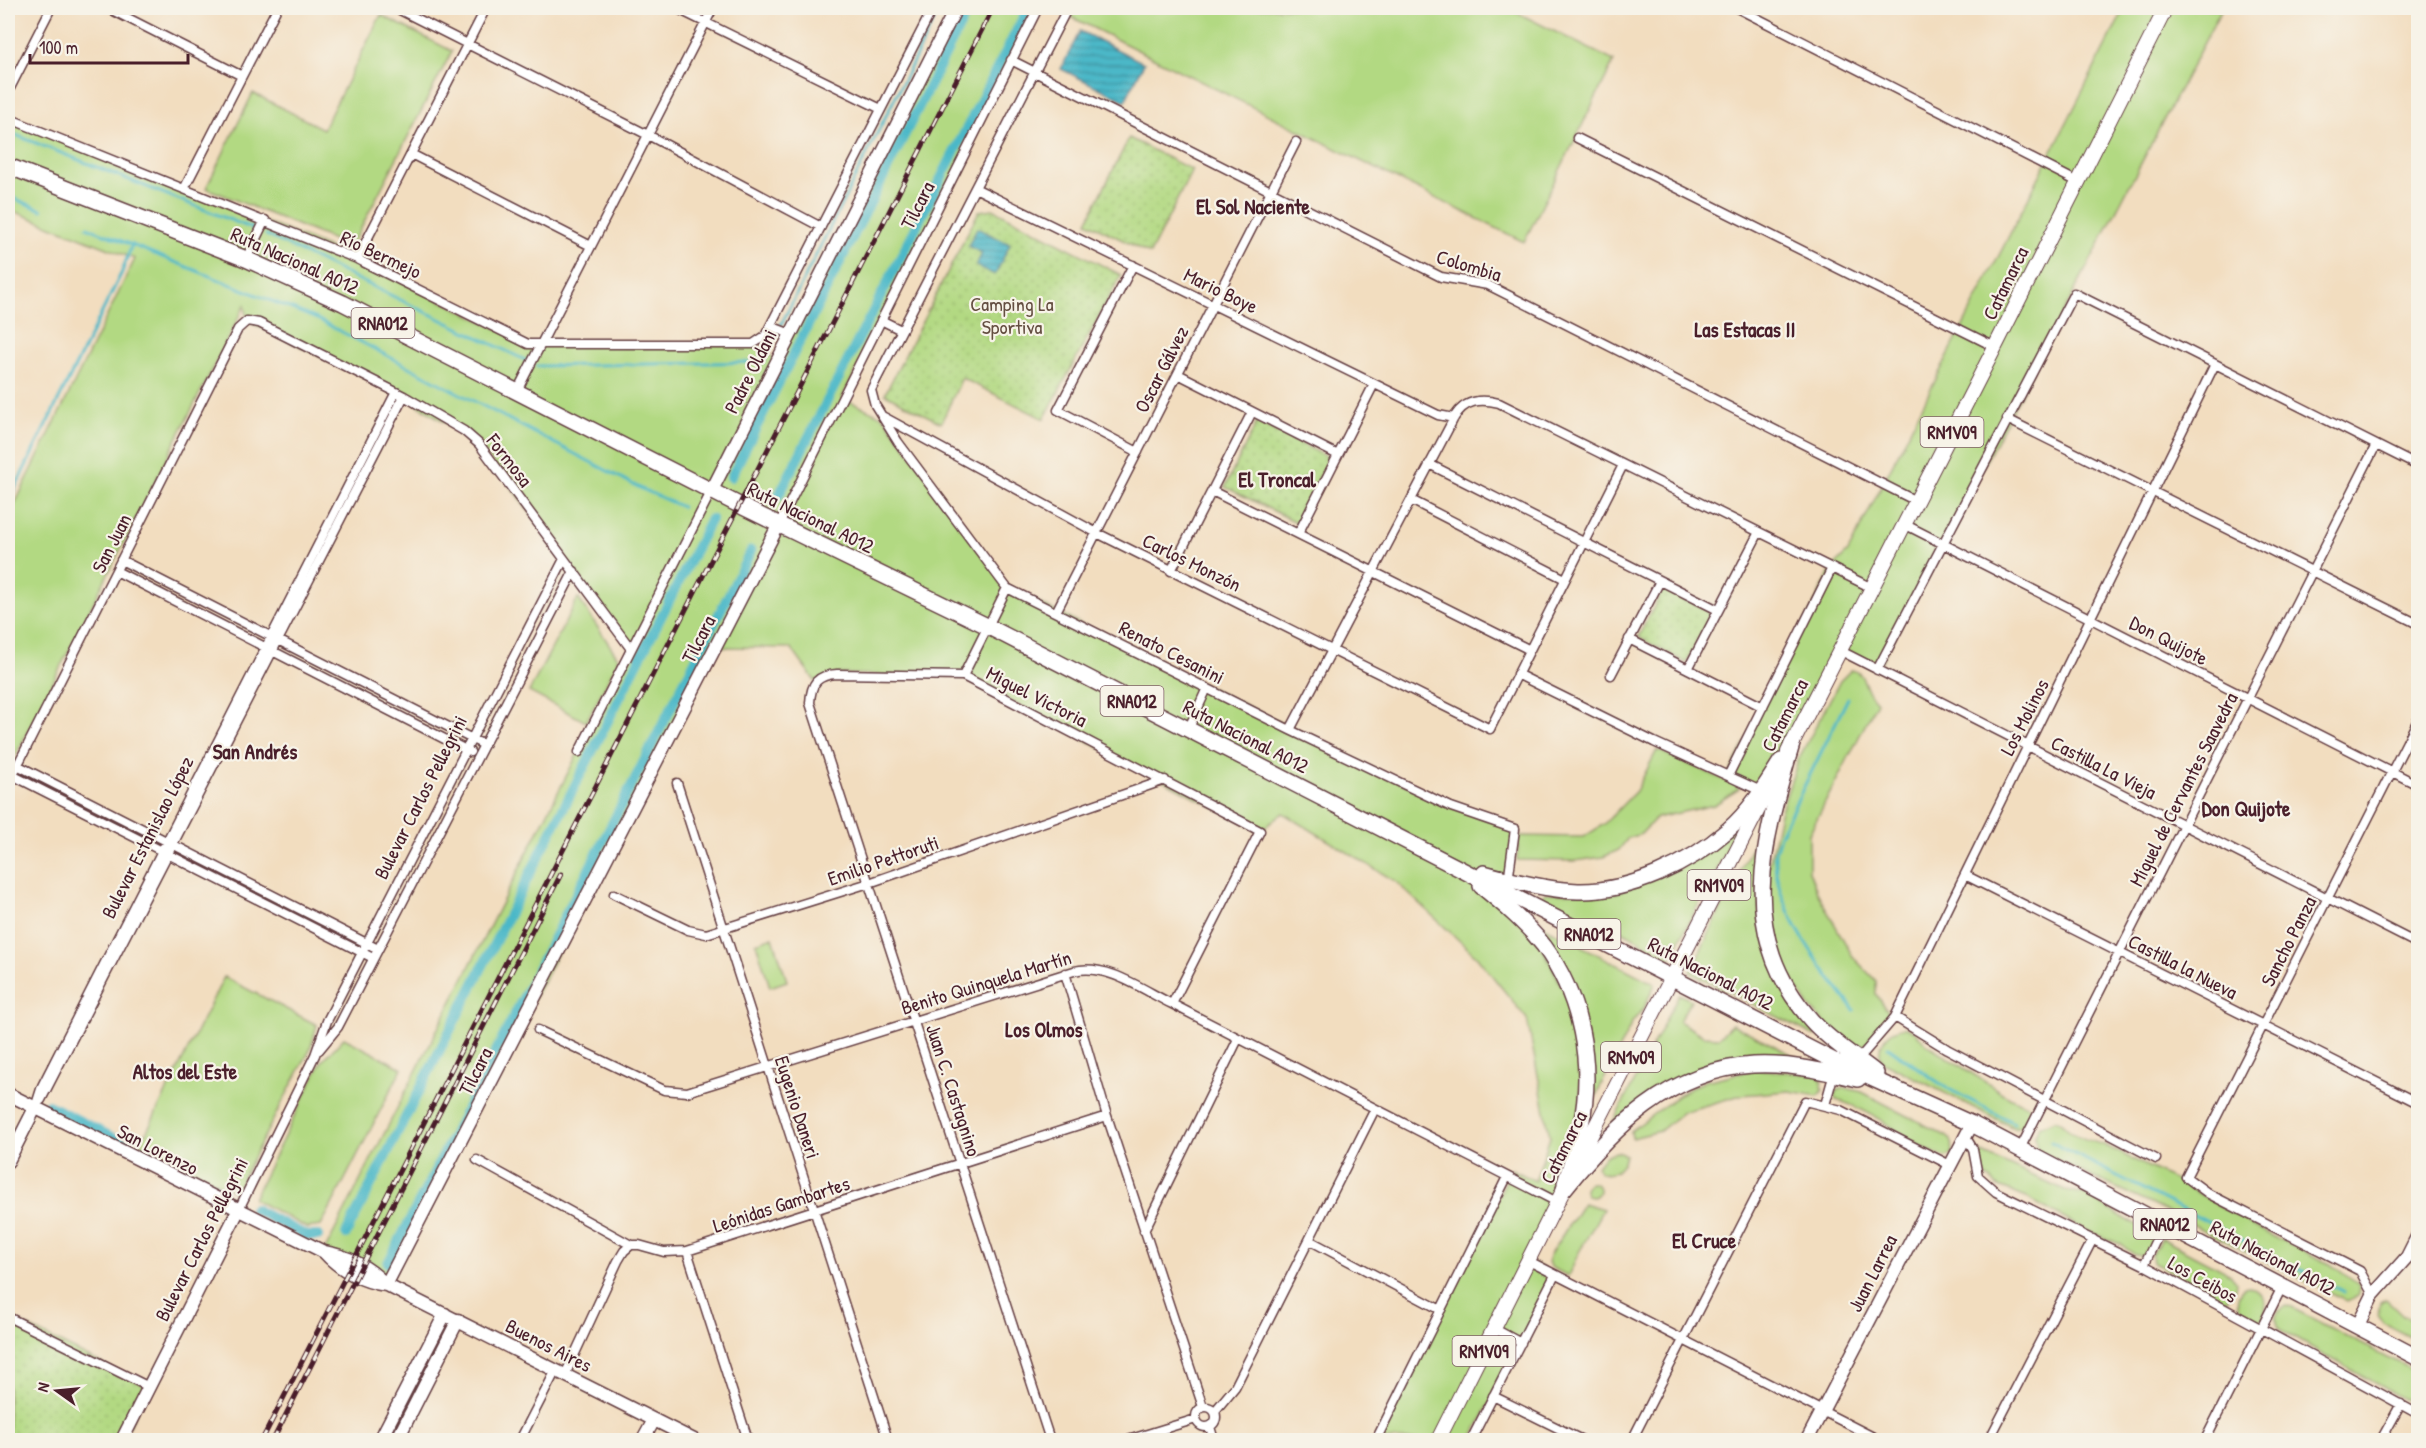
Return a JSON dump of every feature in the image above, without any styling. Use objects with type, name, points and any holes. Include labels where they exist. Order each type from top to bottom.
[{"type":"highway","name":"Ruta Nacional A012","points":[[8,166],[246,260],[343,303],[711,492],[987,626],[1458,867]]},
{"type":"highway","points":[[1458,867],[1507,892],[1577,891],[1606,889],[1628,884],[1664,870],[1698,852],[1729,830],[1764,793],[1792,744]]},
{"type":"highway","points":[[1560,1196],[1587,1160],[1633,1114],[1689,1080],[1720,1070],[1753,1065],[1813,1068],[1834,1073],[1854,1068],[1813,1023],[1793,996],[1765,934],[1761,897],[1764,856],[1771,813],[1792,744]]},
{"type":"highway","points":[[1458,867],[1507,892],[1532,933],[1557,966],[1571,996],[1586,1057],[1586,1090],[1581,1125],[1560,1196]]},
{"type":"highway","name":"Ruta Nacional A012","points":[[1507,892],[1893,1086],[1968,1130],[2020,1149],[2283,1285],[2418,1358]]},
{"type":"main road","name":"Padre Oldani","points":[[711,492],[956,8]]},
{"type":"main road","name":"Catamarca","points":[[1792,744],[2166,8]]},
{"type":"main road","name":"Tilcara","points":[[386,1285],[778,524]]},
{"type":"main road","name":"Catamarca","points":[[1438,1440],[1764,793]]},
{"type":"main road","name":"San Lorenzo","points":[[8,1094],[324,1252],[335,1264],[351,1267]]},
{"type":"main road","name":"Bulevar Estanislao López","points":[[8,1161],[35,1108]]},
{"type":"main road","name":"Juan Larrea","points":[[1807,1440],[1968,1130]]},
{"type":"main road","name":"Bulevar Carlos Pellegrini","points":[[122,1440],[238,1211]]},
{"type":"main road","points":[[2358,1325],[2373,1295],[2408,1257],[2418,1235]]},
{"type":"main road","name":"Buenos Aires","points":[[351,1267],[370,1282],[386,1285],[458,1320],[694,1440]]},
{"type":"main road","points":[[380,1440],[445,1314]]},
{"type":"main road","points":[[397,1440],[458,1320]]},
{"type":"main road","points":[[643,1440],[654,1420]]},
{"type":"street","points":[[8,92],[51,8]]},
{"type":"street","points":[[108,8],[242,76]]},
{"type":"street","points":[[184,189],[276,8]]},
{"type":"street","points":[[396,8],[648,135],[821,227]]},
{"type":"street","points":[[357,259],[486,8]]},
{"type":"street","points":[[676,8],[881,109]]},
{"type":"street","points":[[517,391],[713,8]]},
{"type":"street","points":[[791,334],[770,326],[933,8]]},
{"type":"street","name":"Tilcara","points":[[778,524],[1038,8]]},
{"type":"street","points":[[1737,8],[2078,182]]},
{"type":"street","points":[[881,320],[901,330],[1065,13]]},
{"type":"street","name":"Colombia","points":[[1011,60],[1442,277],[1488,285],[1916,501]]},
{"type":"street","name":"Río Bermejo","points":[[8,118],[357,259],[528,344],[753,345],[765,336],[770,326]]},
{"type":"street","points":[[1577,138],[1995,347]]},
{"type":"street","name":"Oscar Gálvez","points":[[1056,612],[1296,141]]},
{"type":"street","points":[[411,154],[591,246]]},
{"type":"street","name":"Mario Boye","points":[[975,188],[1438,415],[1454,418]]},
{"type":"street","points":[[246,260],[265,220]]},
{"type":"street","points":[[1133,265],[1058,410],[1138,452]]},
{"type":"street","points":[[1877,670],[2074,293],[2418,466]]},
{"type":"street","name":"Formosa","points":[[247,321],[259,323],[400,394],[464,431],[479,444],[631,649]]},
{"type":"street","name":"San Juan","points":[[8,784],[238,329],[247,321]]},
{"type":"street","name":"Renato Cesanini","points":[[901,330],[871,390],[875,405],[898,442],[1007,588],[1290,730],[1451,807],[1515,829],[1507,892]]},
{"type":"street","name":"Los Molinos","points":[[1854,1068],[1895,1017],[2215,364]]},
{"type":"street","points":[[1178,374],[1338,455]]},
{"type":"street","points":[[1298,534],[1374,384]]},
{"type":"street","name":"Bulevar Estanislao López","points":[[35,1108],[48,1089],[170,843],[400,394]]},
{"type":"street","points":[[1290,730],[1454,418],[1467,404],[1478,400],[1499,403],[1872,588]]},
{"type":"street","points":[[1171,571],[1252,412]]},
{"type":"street","name":"Carlos Monzón","points":[[884,417],[1097,533],[1490,729],[1517,674]]},
{"type":"street","points":[[2007,419],[2418,624]]},
{"type":"street","name":"Miguel de Cervantes Saavedra","points":[[2020,1149],[2376,445]]},
{"type":"street","points":[[1429,464],[1718,610]]},
{"type":"street","points":[[1623,465],[1517,674],[1764,793]]},
{"type":"street","points":[[1212,491],[1530,650]]},
{"type":"street","name":"Padre Oldani","points":[[579,752],[711,492]]},
{"type":"street","points":[[1410,500],[1565,579]]},
{"type":"street","name":"Don Quijote","points":[[1904,524],[2418,785]]},
{"type":"street","points":[[1688,669],[1759,532]]},
{"type":"street","name":"Bulevar Carlos Pellegrini","points":[[238,1211],[315,1055],[327,1022],[564,559]]},
{"type":"street","points":[[121,560],[484,745]]},
{"type":"street","points":[[1728,776],[1832,568]]},
{"type":"street","points":[[116,571],[478,756]]},
{"type":"street","name":"Bulevar Carlos Pellegrini","points":[[315,1055],[338,1027],[574,571]]},
{"type":"street","points":[[1611,675],[1660,581]]},
{"type":"street","points":[[963,676],[1007,588]]},
{"type":"street","points":[[1629,639],[1763,707]]},
{"type":"street","name":"Castilla La Vieja","points":[[1839,650],[2418,944]]},
{"type":"street","name":"Miguel Victoria","points":[[815,681],[824,675],[837,674],[963,676],[1260,831],[1172,1004]]},
{"type":"street","name":"Juan C. Castagnino","points":[[815,681],[810,691],[810,704],[1050,1440]]},
{"type":"street","points":[[1188,730],[1207,688]]},
{"type":"street","name":"Sancho Panza","points":[[2373,1295],[2360,1271],[2209,1194],[2186,1177],[2418,720]]},
{"type":"street","points":[[17,765],[378,949]]},
{"type":"street","points":[[12,775],[373,958]]},
{"type":"street","name":"Emilio Pettoruti","points":[[614,894],[688,930],[706,934],[869,883],[1165,780]]},
{"type":"street","name":"Eugenio Daneri","points":[[677,783],[888,1440]]},
{"type":"street","name":"Castilla la Nueva","points":[[1965,874],[2418,1103]]},
{"type":"street","name":"Benito Quinquela Martín","points":[[538,1030],[672,1092],[695,1091],[1065,973],[1083,969],[1101,970],[1172,1004],[1508,1177],[1560,1196]]},
{"type":"street","points":[[1065,973],[1107,1116],[1203,1407]]},
{"type":"street","points":[[1895,1017],[1947,1049],[2156,1159]]},
{"type":"street","points":[[327,1022],[338,1027]]},
{"type":"street","points":[[1144,1231],[1238,1039]]},
{"type":"street","points":[[1825,1105],[1834,1073]]},
{"type":"street","points":[[1632,1440],[1806,1101],[1841,1110],[1950,1165]]},
{"type":"street","points":[[1215,1411],[1235,1387],[1375,1109]]},
{"type":"street","name":"Leónidas Gambartes","points":[[477,1160],[631,1245],[664,1252],[687,1251],[1107,1116]]},
{"type":"street","name":"Los Ceibos","points":[[1968,1130],[1978,1176],[1996,1192],[2144,1265],[2418,1414]]},
{"type":"street","points":[[1376,1440],[1508,1177]]},
{"type":"street","points":[[2144,1265],[2163,1223]]},
{"type":"street","points":[[1989,1440],[2093,1239]]},
{"type":"street","points":[[1309,1240],[1442,1310]]},
{"type":"street","points":[[520,1440],[560,1372],[624,1251],[631,1245]]},
{"type":"street","points":[[687,1251],[748,1440]]},
{"type":"street","points":[[1529,1262],[1879,1440]]},
{"type":"street","points":[[1472,1440],[1555,1275]]},
{"type":"street","points":[[2205,1440],[2283,1285]]},
{"type":"street","points":[[8,1317],[149,1387]]},
{"type":"street","points":[[1495,1329],[1521,1343]]},
{"type":"street","points":[[1494,1396],[1581,1440]]},
{"type":"street","points":[[2381,1440],[2401,1404]]},
{"type":"street","points":[[1203,1407],[1210,1407],[1215,1411],[1216,1420],[1210,1427],[1203,1427],[1196,1419],[1197,1413],[1203,1407]]},
{"type":"street","points":[[1128,1440],[1196,1419]]},
{"type":"street","points":[[1210,1427],[1214,1440]]},
{"type":"green space","points":[[956,8],[1038,8],[842,398],[884,417],[1008,588],[1451,807],[1515,829],[1505,906],[1543,945],[1581,1030],[1581,1125],[1529,1261],[1555,1275],[1471,1440],[1376,1440],[1512,1169],[1535,1181],[1550,1137],[1527,1019],[1477,957],[1395,881],[1283,813],[1260,831],[963,676],[837,674],[815,681],[791,648],[716,647],[386,1285],[324,1252],[631,649],[479,444],[404,396],[247,321],[245,305],[8,770],[8,518],[135,259],[8,209],[8,118],[357,259],[528,344],[753,344],[777,360]]},
{"type":"green space","points":[[1053,8],[1508,8],[1614,61],[1524,242]]},
{"type":"green space","points":[[2125,8],[2222,8],[1877,670],[1839,650],[1762,792],[1728,776],[1832,568],[1848,552]]},
{"type":"green space","points":[[381,15],[452,51],[351,247],[206,188],[253,93],[323,129]]},
{"type":"green space","points":[[1129,138],[1192,170],[1150,254],[1087,222]]},
{"type":"green space","name":"Camping La Sportiva","points":[[993,209],[1121,275],[1044,419],[962,378],[941,423],[885,394],[979,211]]},
{"type":"green space","points":[[1257,422],[1330,458],[1298,523],[1225,487]]},
{"type":"green space","points":[[1664,588],[1712,613],[1686,663],[1638,637]]},
{"type":"green space","points":[[578,598],[619,659],[586,722],[529,692]]},
{"type":"green space","points":[[1851,670],[1862,677],[1868,691],[1877,702],[1809,834],[1809,871],[1818,894],[1853,957],[1876,981],[1876,994],[1890,1014],[1869,1043],[1860,1047],[1842,1039],[1826,1025],[1808,1005],[1783,965],[1773,936],[1766,879],[1780,813],[1799,758],[1840,681]]},
{"type":"green space","points":[[1657,750],[1736,785],[1739,789],[1714,805],[1656,818],[1641,834],[1628,838],[1619,850],[1603,857],[1575,861],[1517,860],[1519,836],[1584,837],[1604,824],[1636,791]]},
{"type":"green space","points":[[1734,830],[1735,835],[1668,962],[1640,941],[1620,930],[1590,917],[1578,916],[1540,897],[1545,893],[1616,893]]},
{"type":"green space","points":[[1754,842],[1758,849],[1760,927],[1817,1033],[1815,1036],[1690,972]]},
{"type":"green space","points":[[1535,922],[1655,984],[1644,1008],[1633,1021],[1588,1112],[1588,1039],[1530,923]]},
{"type":"green space","points":[[773,937],[787,981],[770,987],[756,943]]},
{"type":"green space","points":[[224,977],[317,1025],[310,1050],[235,1192],[140,1145]]},
{"type":"green space","points":[[1679,994],[1691,1000],[1679,1021],[1703,1036],[1719,1037],[1732,1024],[1804,1061],[1689,1073],[1652,1092],[1612,1124]]},
{"type":"green space","points":[[1905,1027],[2002,1093],[2029,1107],[2033,1113],[2027,1122],[2020,1127],[2012,1127],[1883,1062],[1880,1050],[1884,1040],[1893,1031]]},
{"type":"green space","points":[[344,1038],[402,1068],[321,1226],[307,1228],[253,1199],[322,1061]]},
{"type":"green space","points":[[1757,1069],[1815,1075],[1821,1079],[1823,1091],[1818,1096],[1789,1091],[1741,1095],[1683,1112],[1660,1131],[1632,1138],[1631,1131],[1683,1092],[1705,1081]]},
{"type":"green space","points":[[1846,1088],[1862,1092],[1946,1136],[1951,1140],[1952,1154],[1947,1157],[1929,1151],[1870,1114],[1836,1100],[1834,1095],[1837,1090]]},
{"type":"green space","points":[[2054,1120],[2078,1136],[2104,1145],[2179,1182],[2268,1234],[2330,1264],[2359,1285],[2358,1296],[2348,1301],[2339,1298],[2153,1205],[2046,1155],[2037,1148],[2035,1135],[2039,1127]]},
{"type":"green space","points":[[1618,1152],[1625,1155],[1619,1168],[1609,1174],[1600,1172],[1597,1166],[1601,1160],[1608,1154]]},
{"type":"green space","points":[[1982,1153],[2065,1191],[2082,1193],[2153,1235],[2151,1247],[2142,1256],[2135,1255],[2120,1244],[2083,1229],[2029,1199],[1997,1186],[1984,1174],[1979,1164],[1979,1156]]},
{"type":"green space","points":[[1589,1183],[1595,1183],[1599,1190],[1595,1197],[1589,1197],[1585,1193],[1585,1187]]},
{"type":"green space","points":[[1583,1203],[1603,1209],[1568,1276],[1552,1268],[1548,1262],[1549,1256]]},
{"type":"green space","points":[[2161,1238],[2231,1275],[2236,1281],[2231,1296],[2226,1300],[2218,1298],[2186,1278],[2153,1263],[2152,1256]]},
{"type":"green space","points":[[2250,1286],[2265,1301],[2265,1311],[2260,1322],[2254,1321],[2238,1307],[2237,1301],[2243,1287]]},
{"type":"green space","points":[[2386,1299],[2403,1315],[2418,1324],[2418,1341],[2384,1323],[2378,1314],[2380,1302]]},
{"type":"green space","points":[[2288,1306],[2418,1373],[2418,1402],[2403,1399],[2279,1329],[2276,1314]]},
{"type":"green space","points":[[8,1317],[149,1387],[122,1440],[8,1440]]},
{"type":"green space","points":[[432,1352],[434,1353],[390,1440],[387,1440]]},
{"type":"water","points":[[1080,31],[1144,63],[1125,101],[1061,69]]},
{"type":"water","points":[[977,228],[1010,244],[995,275],[976,266],[982,253],[968,246]]},
{"type":"waterway","points":[[781,325],[940,8]]},
{"type":"waterway","points":[[731,477],[969,8]]},
{"type":"waterway","points":[[779,495],[1028,8]]},
{"type":"waterway","points":[[8,132],[256,230]]},
{"type":"waterway","points":[[8,196],[42,210]]},
{"type":"waterway","points":[[87,227],[317,319],[642,489],[682,507]]},
{"type":"waterway","points":[[266,235],[527,361]]},
{"type":"waterway","points":[[8,502],[122,272],[132,244]]},
{"type":"waterway","points":[[537,366],[763,362],[777,334]]},
{"type":"waterway","points":[[346,1234],[711,519]]},
{"type":"waterway","points":[[388,1263],[751,551]]},
{"type":"waterway","points":[[1848,698],[1780,835],[1775,853],[1776,874],[1791,916],[1815,957],[1854,1010]]},
{"type":"waterway","points":[[1888,1047],[1945,1087],[2014,1123]]},
{"type":"waterway","points":[[48,1105],[221,1192]]},
{"type":"waterway","points":[[2051,1142],[2344,1292]]},
{"type":"waterway","points":[[254,1209],[307,1236],[318,1236]]},
{"type":"railway","points":[[262,1440],[993,8]]},
{"type":"railway","points":[[273,1440],[561,874]]},
{"type":"district","name":"El Sol Naciente","points":[[1253,206]]},
{"type":"district","name":"Las Estacas II","points":[[1745,329]]},
{"type":"district","name":"El Troncal","points":[[1277,479]]},
{"type":"district","name":"San Andrés","points":[[255,751]]},
{"type":"district","name":"Don Quijote","points":[[2246,808]]},
{"type":"district","name":"Los Olmos","points":[[1044,1029]]},
{"type":"district","name":"Altos del Este","points":[[185,1071]]},
{"type":"district","name":"El Cruce","points":[[1704,1240]]}]
